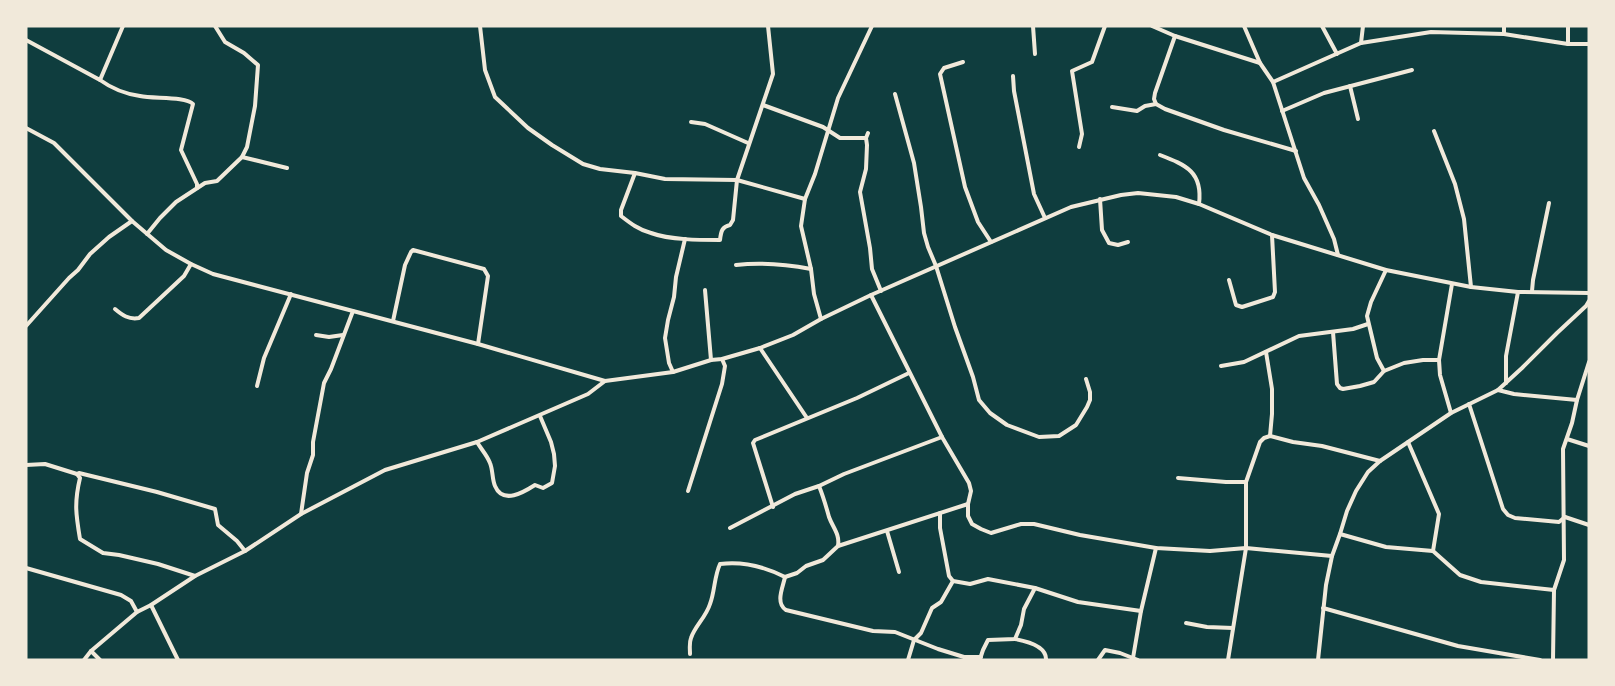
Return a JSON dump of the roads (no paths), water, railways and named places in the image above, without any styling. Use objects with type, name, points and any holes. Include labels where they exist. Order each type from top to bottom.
[{"type":"street","points":[[100,80],[123,26]]},
{"type":"street","points":[[147,234],[176,202],[205,183],[217,180],[242,157],[247,147],[255,106],[258,65],[244,53],[225,42],[215,26]]},
{"type":"street","points":[[480,26],[485,70],[495,97],[528,128],[584,164],[600,169],[635,172],[665,179],[737,180],[805,199]]},
{"type":"street","points":[[635,172],[621,210],[621,216],[635,226],[652,234],[685,239],[720,240],[721,230],[725,226],[730,225],[733,220],[737,180],[773,74],[768,26]]},
{"type":"street","points":[[821,319],[814,294],[811,269],[801,226],[805,199],[815,174],[838,98],[872,26]]},
{"type":"street","points":[[1033,26],[1035,54]]},
{"type":"street","points":[[1079,147],[1082,134],[1072,71],[1092,62],[1105,26]]},
{"type":"street","points":[[1152,26],[1175,36],[1260,63]]},
{"type":"street","points":[[1244,26],[1260,63],[1273,82],[1304,178],[1319,205],[1334,239],[1338,255]]},
{"type":"street","points":[[1322,26],[1337,54]]},
{"type":"street","points":[[1361,43],[1363,26]]},
{"type":"street","points":[[1431,26],[1431,32]]},
{"type":"street","points":[[1504,26],[1504,34]]},
{"type":"street","points":[[1568,26],[1568,44]]},
{"type":"street","points":[[1273,82],[1361,43],[1431,32],[1504,34],[1568,44],[1589,44]]},
{"type":"street","points":[[1156,104],[1154,99],[1155,93],[1175,36]]},
{"type":"street","points":[[26,40],[107,85],[137,96],[184,98],[190,101],[193,104],[181,150],[197,184],[197,188]]},
{"type":"street","points":[[962,62],[944,68],[940,74],[965,187],[978,222],[991,242]]},
{"type":"street","points":[[1282,111],[1324,93],[1412,70]]},
{"type":"street","points":[[1013,76],[1014,91],[1034,194],[1045,218]]},
{"type":"street","points":[[1350,86],[1358,119]]},
{"type":"street","points":[[895,94],[914,163],[924,233],[979,400],[990,413],[1007,424],[1039,437],[1059,436],[1076,425],[1087,407],[1090,400],[1090,392],[1086,379]]},
{"type":"street","points":[[1112,106],[1137,111],[1145,106],[1156,104],[1224,130],[1296,151]]},
{"type":"street","points":[[763,105],[822,127],[840,138],[866,138]]},
{"type":"street","points":[[691,122],[705,124],[748,143]]},
{"type":"street","points":[[26,128],[54,143],[132,220],[166,250],[213,274],[478,344],[605,381],[673,372],[760,348],[793,335],[871,295],[1071,206],[1138,193],[1176,197],[1199,204],[1272,235],[1386,270],[1471,287],[1518,292],[1589,292]]},
{"type":"street","points":[[1434,130],[1455,184],[1464,219],[1471,287]]},
{"type":"street","points":[[868,133],[866,138],[866,169],[860,192],[872,268],[881,291]]},
{"type":"street","points":[[1160,155],[1182,163],[1193,172],[1199,184],[1199,204]]},
{"type":"street","points":[[242,157],[286,168]]},
{"type":"street","points":[[1100,199],[1102,230],[1109,243],[1118,245],[1128,242]]},
{"type":"street","points":[[1532,291],[1549,202]]},
{"type":"street","points":[[26,326],[78,270],[90,254],[132,220]]},
{"type":"street","points":[[1229,280],[1236,305],[1242,307],[1273,297],[1275,292],[1272,235]]},
{"type":"street","points":[[673,372],[665,338],[685,239]]},
{"type":"street","points":[[392,321],[405,265],[413,250],[484,269],[488,276],[478,344]]},
{"type":"street","points":[[736,265],[754,263],[784,264],[811,269]]},
{"type":"street","points":[[115,309],[121,315],[132,319],[138,318],[184,276],[191,264]]},
{"type":"street","points":[[1384,371],[1377,358],[1367,316],[1371,302],[1386,270]]},
{"type":"street","points":[[1451,413],[1440,375],[1439,360],[1452,284]]},
{"type":"street","points":[[705,290],[711,360]]},
{"type":"street","points":[[1506,383],[1506,356],[1518,292]]},
{"type":"street","points":[[257,386],[264,358],[290,294]]},
{"type":"street","points":[[871,295],[942,437],[969,483],[971,491],[968,516],[972,524],[991,533],[1020,524],[1034,524],[1080,535],[1156,548],[1210,551],[1246,548],[1332,556]]},
{"type":"street","points":[[1318,660],[1326,585],[1332,556],[1347,511],[1356,491],[1368,472],[1380,461],[1451,413],[1498,390],[1586,306],[1589,300]]},
{"type":"street","points":[[301,514],[307,473],[313,455],[324,383],[353,311]]},
{"type":"street","points":[[1220,366],[1244,362],[1300,336],[1353,330],[1368,324]]},
{"type":"street","points":[[1333,332],[1337,384],[1343,389],[1374,382],[1384,371],[1404,363],[1439,360]]},
{"type":"street","points":[[316,335],[329,337],[343,335]]},
{"type":"street","points":[[760,348],[806,418]]},
{"type":"street","points":[[1266,352],[1272,389],[1270,436]]},
{"type":"street","points":[[688,491],[722,384],[724,366],[722,359]]},
{"type":"street","points":[[1553,660],[1554,590],[1564,560],[1563,449],[1589,362]]},
{"type":"street","points":[[773,507],[754,441],[857,398],[909,373]]},
{"type":"street","points":[[84,660],[91,650],[137,612],[151,606],[195,576],[245,551],[301,514],[385,470],[478,442],[588,394],[605,381]]},
{"type":"street","points":[[1498,390],[1514,394],[1577,400]]},
{"type":"street","points":[[1469,404],[1503,509],[1508,515],[1515,518],[1559,522],[1565,517]]},
{"type":"street","points":[[478,442],[490,463],[495,487],[501,494],[507,496],[519,495],[535,485],[543,488],[552,483],[555,466],[551,442],[540,416]]},
{"type":"street","points":[[1228,660],[1246,548],[1246,482],[1260,442],[1270,436],[1293,442],[1332,448],[1380,461]]},
{"type":"street","points":[[730,528],[795,494],[942,437]]},
{"type":"street","points":[[1567,439],[1589,446]]},
{"type":"street","points":[[1408,442],[1439,514],[1433,551]]},
{"type":"street","points":[[26,465],[45,464],[77,474],[157,492],[215,509],[218,525],[237,541],[245,551]]},
{"type":"street","points":[[77,474],[80,478],[76,492],[75,510],[80,540],[103,553],[158,564],[195,576]]},
{"type":"street","points":[[1178,478],[1246,482]]},
{"type":"street","points":[[819,486],[830,520],[837,531],[838,546]]},
{"type":"street","points":[[690,654],[690,640],[706,614],[711,601],[716,572],[720,564],[730,563],[755,566],[773,571],[785,577],[823,560],[838,546],[968,504]]},
{"type":"street","points":[[940,513],[940,528],[949,576],[953,581],[970,584],[988,579],[1035,588],[1078,602],[1140,612]]},
{"type":"street","points":[[1565,517],[1589,524]]},
{"type":"street","points":[[887,531],[899,572]]},
{"type":"street","points":[[1340,534],[1386,547],[1433,551],[1460,575],[1481,582],[1554,590]]},
{"type":"street","points":[[1133,658],[1140,612],[1156,548]]},
{"type":"street","points":[[26,568],[121,595],[131,600],[137,612]]},
{"type":"street","points":[[785,577],[780,602],[786,610],[873,631],[895,632],[964,657],[981,659],[988,640],[1016,639],[1043,650],[1046,660]]},
{"type":"street","points":[[908,660],[914,640],[921,633],[932,608],[941,602],[953,581]]},
{"type":"street","points":[[1016,639],[1024,609],[1035,588]]},
{"type":"street","points":[[151,606],[178,660]]},
{"type":"street","points":[[1323,608],[1458,646],[1540,660]]},
{"type":"street","points":[[1186,623],[1207,627],[1234,628]]},
{"type":"street","points":[[91,650],[100,660]]},
{"type":"street","points":[[1098,660],[1105,650],[1138,660]]}]
